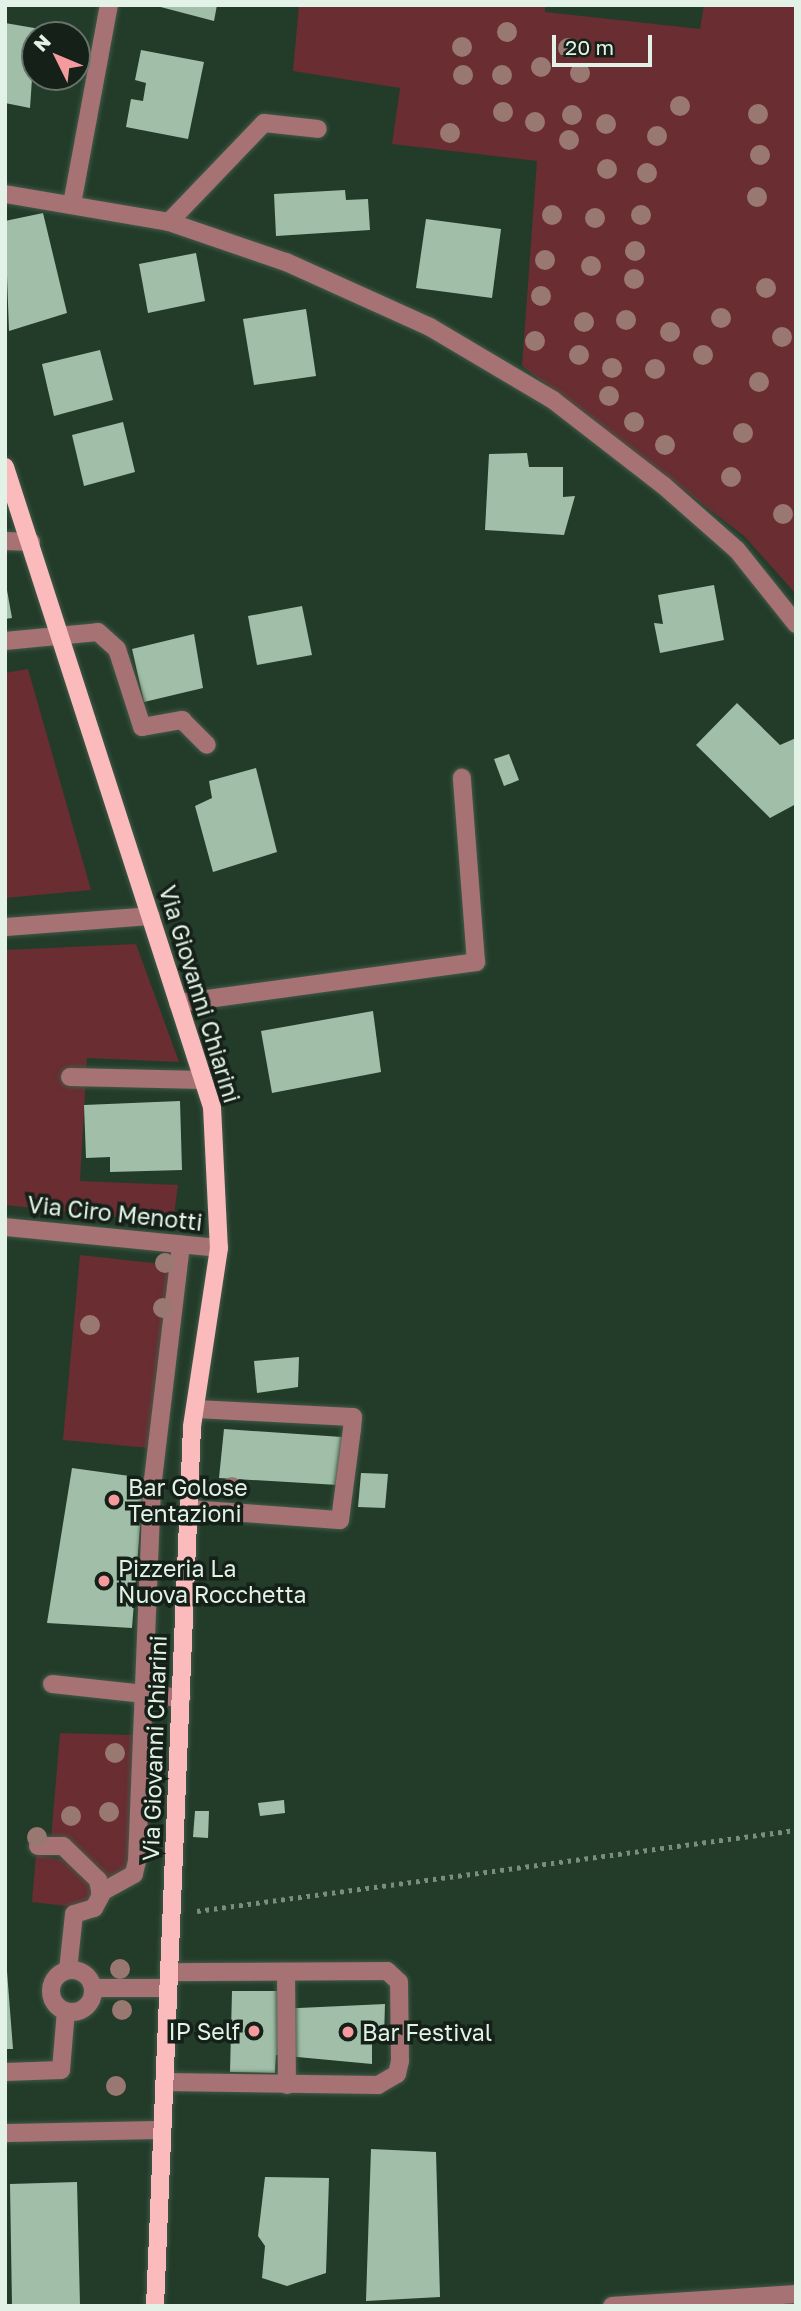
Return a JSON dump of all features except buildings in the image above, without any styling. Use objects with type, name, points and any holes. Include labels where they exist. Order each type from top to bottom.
[{"type":"main road","name":"Via Giovanni Chiarini","points":[[5,467],[212,1107],[219,1248],[195,1409],[189,1508],[155,2306]]},
{"type":"street","points":[[72,204],[109,5]]},
{"type":"street","points":[[169,222],[264,123],[318,129]]},
{"type":"street","points":[[5,194],[169,222],[286,262],[430,327],[553,400],[737,550],[796,624]]},
{"type":"street","points":[[5,541],[31,542]]},
{"type":"street","points":[[5,640],[60,631],[98,632],[117,649],[142,727],[182,720],[206,745]]},
{"type":"street","points":[[178,1003],[476,962],[461,778]]},
{"type":"street","points":[[5,927],[151,916]]},
{"type":"street","points":[[70,1077],[203,1080]]},
{"type":"street","name":"Via Ciro Menotti","points":[[5,1227],[219,1248]]},
{"type":"street","points":[[5,2072],[61,2070],[66,2011],[51,1989],[68,1969],[74,1914],[94,1908],[100,1893],[134,1874],[137,1861],[140,1693],[154,1460],[181,1245]]},
{"type":"street","points":[[189,1508],[341,1520],[353,1417],[195,1409]]},
{"type":"street","points":[[52,1684],[181,1698]]},
{"type":"street","points":[[38,1846],[63,1846],[78,1856],[100,1893]]},
{"type":"street","points":[[66,2011],[86,2007],[93,1988],[87,1976],[68,1969]]},
{"type":"street","points":[[93,1988],[169,1980],[286,1974],[394,1975],[400,2048],[397,2074],[378,2085],[164,2082]]},
{"type":"street","points":[[286,1974],[287,2085]]},
{"type":"street","points":[[5,2133],[163,2130]]},
{"type":"street","points":[[612,2306],[796,2294]]},
{"type":"path","points":[[172,1914],[796,1830]]},
{"type":"shaded area","points":[[299,5],[545,5],[545,12],[700,29],[704,5],[796,5],[796,594],[744,536],[522,366],[537,161],[392,144],[400,88],[293,71]]},
{"type":"shaded area","points":[[28,669],[91,890],[5,898],[5,673]]},
{"type":"shaded area","points":[[136,944],[179,1062],[87,1058],[80,1181],[178,1185],[173,1223],[5,1205],[5,950]]},
{"type":"shaded area","points":[[80,1255],[162,1264],[172,1272],[150,1448],[63,1440]]},
{"type":"shaded area","points":[[60,1733],[133,1735],[131,1873],[91,1909],[32,1902],[36,1855],[66,1860],[51,1839]]},
{"type":"place","name":"Bar Golose Tentazioni","points":[[114,1500]]},
{"type":"place","name":"Pizzeria La Nuova Rocchetta","points":[[104,1581]]},
{"type":"place","name":"IP Self","points":[[254,2031]]},
{"type":"place","name":"Bar Festival","points":[[348,2032]]}]
